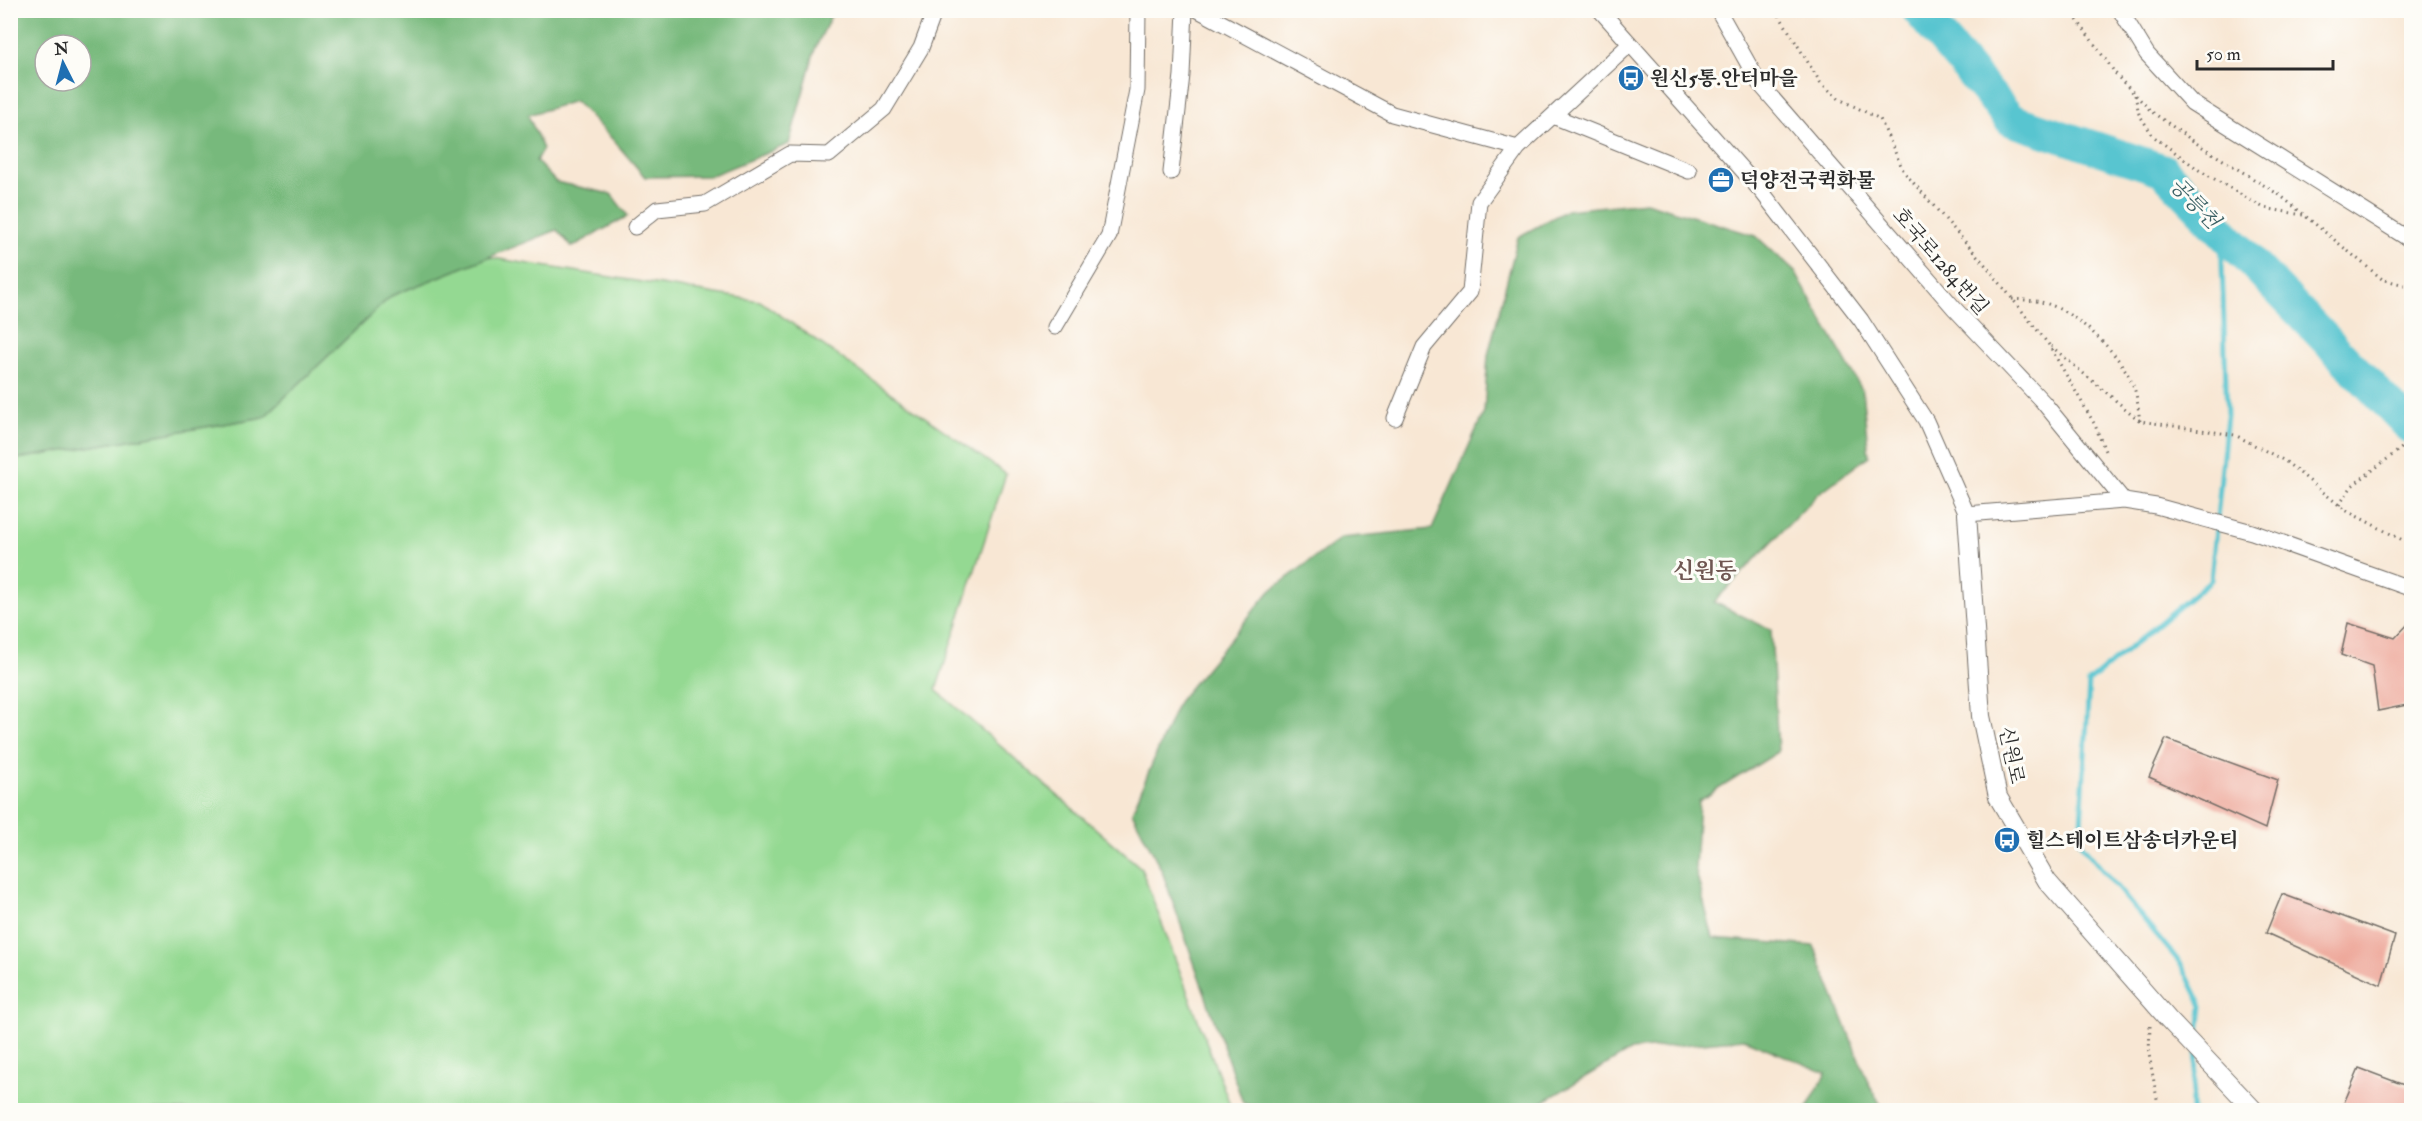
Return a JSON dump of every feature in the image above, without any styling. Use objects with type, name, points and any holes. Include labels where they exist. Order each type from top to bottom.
[{"type":"street","points":[[635,227],[657,208],[705,204],[790,154],[828,155],[884,109],[921,48],[935,10]]},
{"type":"street","points":[[1055,327],[1109,236],[1137,90],[1138,10]]},
{"type":"street","points":[[1171,172],[1182,75],[1185,10]]},
{"type":"street","points":[[1198,10],[1392,114],[1518,148]]},
{"type":"street","points":[[1600,10],[1762,192],[1861,320],[1926,421],[1967,514],[2124,501],[2156,506],[2252,532],[2412,589]]},
{"type":"street","name":"호국로1284번길","points":[[1718,10],[1759,83],[1954,308],[2043,402],[2124,501]]},
{"type":"street","points":[[2120,10],[2147,54],[2192,103],[2412,241]]},
{"type":"street","points":[[1395,418],[1424,347],[1470,292],[1479,202],[1518,148],[1630,44]]},
{"type":"street","points":[[1553,116],[1689,171]]},
{"type":"street","name":"신원로","points":[[1967,514],[1981,716],[1998,797],[2047,881],[2159,1020],[2254,1110]]},
{"type":"path","points":[[1776,10],[1820,82],[1839,99],[1880,119],[1904,172],[1988,268],[2049,345],[2095,425],[2108,456]]},
{"type":"path","points":[[2065,10],[2072,12],[2118,77],[2152,112],[2196,143],[2281,196],[2382,279],[2412,287]]},
{"type":"path","points":[[2134,94],[2139,114],[2153,136],[2199,170],[2264,208],[2305,216]]},
{"type":"path","points":[[2013,299],[2040,302],[2063,310],[2105,344],[2125,369],[2134,388],[2139,421]]},
{"type":"path","points":[[2049,345],[2139,421],[2235,435],[2285,461],[2339,505],[2412,545]]},
{"type":"path","points":[[2339,505],[2352,486],[2412,440]]},
{"type":"path","points":[[2159,1020],[2149,1054],[2159,1110]]},
{"type":"green space","points":[[11,10],[836,10],[815,49],[789,144],[710,176],[645,177],[575,101],[528,115],[543,149],[536,161],[556,182],[611,194],[628,216],[572,247],[557,230],[391,296],[264,417],[11,460]]},
{"type":"green space","points":[[1646,202],[1756,236],[1795,272],[1862,390],[1869,456],[1818,494],[1714,602],[1771,630],[1778,752],[1699,801],[1695,868],[1713,938],[1814,946],[1870,1087],[1884,1110],[1806,1110],[1826,1073],[1744,1039],[1631,1050],[1529,1110],[1270,1110],[1243,1103],[1162,871],[1132,812],[1178,702],[1270,591],[1341,538],[1432,529],[1484,412],[1488,355],[1518,237],[1567,210]]},
{"type":"green space","points":[[487,257],[760,301],[1006,474],[936,690],[1141,868],[1232,1110],[11,1110],[11,460],[264,417],[391,296]]},
{"type":"building","points":[[2412,620],[2412,704],[2378,711],[2372,666],[2341,655],[2348,623],[2395,638]]},
{"type":"building","points":[[2166,739],[2278,780],[2265,829],[2149,777]]},
{"type":"building","points":[[2282,894],[2395,936],[2381,985],[2266,933]]},
{"type":"building","points":[[2359,1068],[2412,1088],[2412,1110],[2341,1110]]},
{"type":"waterway","name":"공릉천","points":[[1918,10],[2011,120],[2163,170],[2412,429]]},
{"type":"waterway","points":[[2198,1043],[2202,1006],[2181,964],[2080,843],[2089,682],[2211,580],[2227,415],[2221,232]]},
{"type":"waterway","points":[[2192,1110],[2197,1055]]},
{"type":"place","name":"원신5통.안터마을","points":[[1631,78]]},
{"type":"place","name":"덕양전국퀵화물","points":[[1721,180]]},
{"type":"place","name":"힐스테이트삼송더카운티","points":[[2007,840]]},
{"type":"district","name":"신원동","points":[[1705,570]]}]
